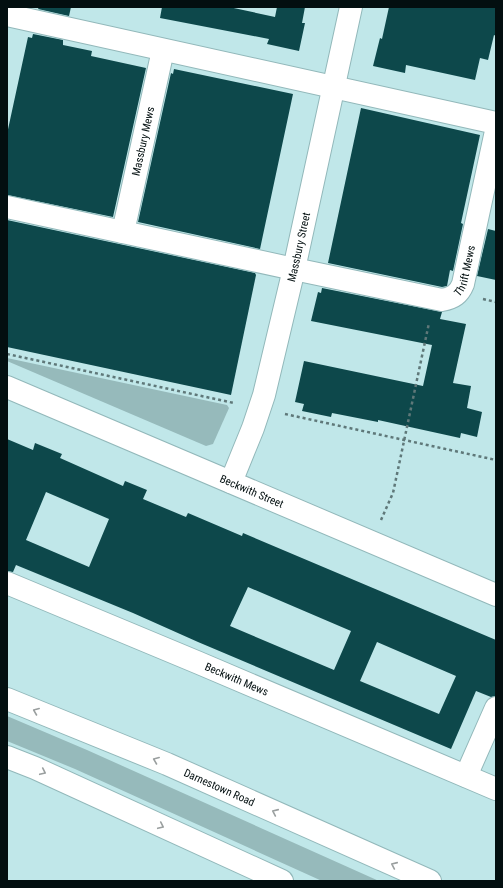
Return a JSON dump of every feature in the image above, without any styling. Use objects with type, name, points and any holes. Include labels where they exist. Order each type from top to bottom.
[{"type":"street","name":"Massbury Street","points":[[231,482],[253,428],[264,395],[294,269],[351,7]]},
{"type":"street","points":[[7,15],[496,123]]},
{"type":"street","name":"Massbury Mews","points":[[123,232],[163,50]]},
{"type":"street","name":"Thrift Mews","points":[[294,269],[434,299],[442,300],[455,296],[460,291],[463,284],[496,131]]},
{"type":"street","points":[[7,207],[294,269]]},
{"type":"street","name":"Beckwith Street","points":[[7,387],[496,595]]},
{"type":"street","name":"Beckwith Mews","points":[[7,583],[496,789]]},
{"type":"street","name":"Darnestown Road","points":[[7,699],[167,764],[430,881]]},
{"type":"street","points":[[466,776],[496,708]]},
{"type":"street","points":[[7,757],[35,768],[282,881]]},
{"type":"path","points":[[379,523],[393,493],[434,299]]},
{"type":"path","points":[[7,354],[234,403]]},
{"type":"path","points":[[285,414],[496,460]]},
{"type":"shaded area","points":[[7,358],[227,405],[229,408],[213,444],[206,446],[7,361]]},
{"type":"shaded area","points":[[7,716],[87,750],[379,881],[322,881],[75,769],[7,741]]},
{"type":"building","points":[[39,7],[71,7],[69,16],[38,9]]},
{"type":"building","points":[[162,7],[229,7],[275,17],[277,7],[305,7],[302,23],[305,23],[299,51],[267,44],[269,39],[160,18]]},
{"type":"building","points":[[389,7],[496,7],[496,36],[494,35],[488,60],[480,58],[475,80],[406,65],[405,73],[373,66],[380,38],[382,39]]},
{"type":"building","points":[[33,34],[63,40],[63,45],[92,51],[91,56],[146,68],[113,217],[7,195],[7,134],[28,37],[32,38]]},
{"type":"building","points":[[174,69],[293,94],[260,249],[138,222],[171,73],[173,74]]},
{"type":"building","points":[[361,108],[480,135],[461,223],[463,224],[453,271],[450,270],[447,286],[442,287],[328,263]]},
{"type":"building","points":[[7,220],[255,273],[256,275],[231,395],[7,347]]},
{"type":"building","points":[[488,229],[496,231],[496,280],[477,276]]},
{"type":"building","points":[[322,288],[442,312],[440,319],[466,324],[453,383],[471,386],[467,408],[482,412],[477,437],[461,433],[460,438],[378,420],[378,422],[332,413],[331,417],[302,411],[304,404],[295,402],[304,361],[423,386],[432,345],[311,321],[318,292],[321,293]]},
{"type":"building","points":[[7,439],[33,450],[35,443],[62,454],[60,458],[123,486],[125,481],[147,490],[143,499],[186,517],[188,513],[242,536],[243,533],[496,640],[496,696],[491,697],[476,691],[451,749],[133,613],[16,565],[13,572],[7,571]],"holes":[[[46,492],[109,519],[89,567],[26,540]],[[248,587],[351,631],[334,670],[230,626]],[[377,642],[456,676],[439,714],[360,681]]]}]
